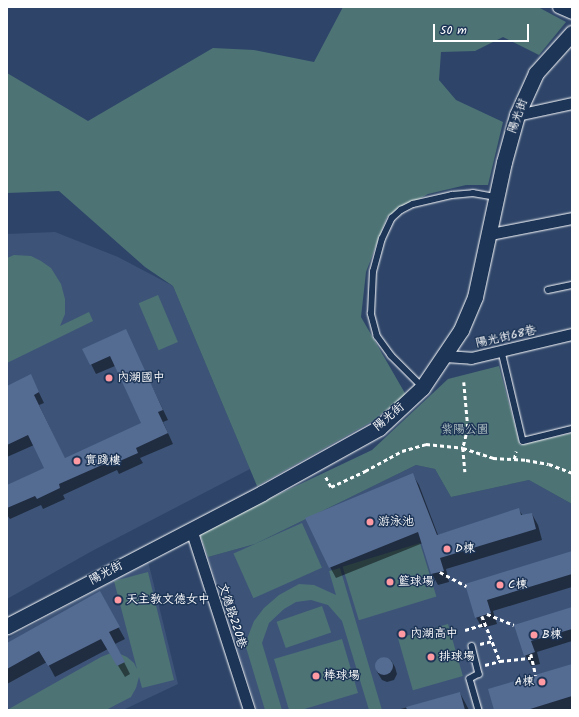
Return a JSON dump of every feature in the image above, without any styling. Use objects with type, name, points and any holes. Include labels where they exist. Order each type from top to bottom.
[{"type":"street","points":[[558,7],[572,13]]},
{"type":"street","name":"陽光街","points":[[7,626],[379,428],[422,388],[446,356],[461,330],[474,297],[490,234],[496,197],[516,115],[536,73],[572,33]]},
{"type":"street","points":[[516,115],[572,104]]},
{"type":"street","points":[[490,234],[572,218]]},
{"type":"street","name":"陽光街68巷","points":[[446,356],[471,358],[502,352],[572,334]]},
{"type":"street","name":"文德路220巷","points":[[191,529],[249,710]]},
{"type":"lane","points":[[422,388],[391,356],[377,337],[371,314],[373,272],[382,239],[392,218],[401,210],[413,204],[452,195],[473,193],[496,197]]},
{"type":"lane","points":[[548,290],[572,285]]},
{"type":"lane","points":[[502,352],[523,441],[572,429]]},
{"type":"lane","points":[[472,646],[479,674],[470,679],[479,710]]},
{"type":"path","points":[[464,382],[468,428],[464,448],[465,472]]},
{"type":"path","points":[[326,477],[331,487],[402,451],[426,444],[464,448],[493,458],[514,459],[549,464],[572,473]]},
{"type":"path","points":[[514,459],[516,451]]},
{"type":"path","points":[[440,572],[466,586]]},
{"type":"path","points":[[487,614],[514,625]]},
{"type":"path","points":[[482,616],[500,661]]},
{"type":"path","points":[[465,630],[485,624]]},
{"type":"path","points":[[530,654],[536,675]]},
{"type":"path","points":[[477,667],[500,661],[531,658]]},
{"type":"shaded area","name":"內湖國中","points":[[55,232],[118,257],[173,286],[250,469],[92,551],[7,599],[7,234]]},
{"type":"shaded area","name":"內湖高中","points":[[416,465],[435,469],[451,497],[529,480],[572,504],[572,710],[257,710],[208,557],[255,544]]},
{"type":"shaded area","name":"天主教文德女中","points":[[148,561],[178,684],[123,710],[7,710],[7,639]]},
{"type":"green space","points":[[343,7],[538,7],[566,22],[539,55],[503,37],[475,51],[441,52],[439,80],[456,100],[503,122],[488,185],[466,185],[428,194],[387,217],[366,272],[361,317],[406,395],[371,422],[257,486],[173,286],[145,267],[59,191],[7,193],[7,73],[88,121],[213,48],[254,50],[314,62]]},
{"type":"green space","points":[[14,255],[31,256],[51,268],[61,284],[65,299],[65,314],[60,326],[89,312],[93,321],[7,363],[7,258]]},
{"type":"green space","points":[[158,295],[178,342],[159,350],[139,303]]},
{"type":"green space","name":"紫陽公園","points":[[499,366],[520,445],[572,433],[572,504],[529,480],[451,497],[435,469],[416,465],[255,544],[208,557],[199,532],[372,450],[448,379]]},
{"type":"green space","points":[[302,523],[322,568],[253,598],[233,554]]},
{"type":"green space","name":"籃球場","points":[[420,543],[436,597],[359,620],[343,567]]},
{"type":"green space","points":[[340,568],[382,710],[369,710],[342,621],[328,605],[311,600],[296,602],[284,609],[269,623],[262,643],[282,710],[265,710],[245,644],[254,621],[264,608],[279,595],[299,584],[314,585],[336,595],[329,571]]},
{"type":"green space","points":[[148,572],[174,680],[142,688],[139,677],[136,688],[131,697],[106,710],[7,710],[101,657],[111,653],[120,654],[127,657],[134,663],[137,669],[114,581]]},
{"type":"green space","points":[[322,606],[331,632],[286,648],[277,622]]},
{"type":"green space","name":"排球場","points":[[448,624],[463,676],[413,690],[398,638]]},
{"type":"green space","name":"棒球場","points":[[342,639],[358,693],[301,710],[289,710],[274,659]]},
{"type":"building","points":[[126,329],[163,410],[158,412],[168,433],[136,448],[138,453],[113,464],[111,461],[59,484],[60,488],[37,499],[35,496],[7,508],[7,485],[44,468],[28,435],[7,445],[7,386],[31,374],[39,392],[34,395],[65,458],[141,423],[110,356],[90,365],[82,349]]},
{"type":"building","name":"游泳池","points":[[413,473],[437,535],[519,508],[521,515],[532,513],[536,529],[440,558],[444,571],[431,574],[418,532],[329,568],[305,518]]},
{"type":"building","name":"C棟","points":[[572,551],[572,574],[487,600],[491,613],[475,618],[465,584]]},
{"type":"building","points":[[100,591],[120,627],[109,632],[125,662],[117,666],[101,639],[48,666],[39,651],[7,669],[7,643]]},
{"type":"building","name":"B棟","points":[[572,607],[572,629],[531,641],[535,652],[524,656],[514,625]]},
{"type":"building","points":[[384,657],[390,660],[393,666],[390,672],[384,675],[378,672],[375,666],[378,660]]},
{"type":"building","name":"A棟","points":[[572,664],[572,696],[527,710],[494,710],[488,689]]},
{"type":"building","points":[[460,692],[465,710],[407,710],[406,707]]},
{"type":"place","name":"內湖國中","points":[[109,378]]},
{"type":"place","name":"實踐樓","points":[[77,461]]},
{"type":"place","name":"游泳池","points":[[370,522]]},
{"type":"place","name":"D棟","points":[[447,549]]},
{"type":"place","name":"籃球場","points":[[390,582]]},
{"type":"place","name":"C棟","points":[[500,585]]},
{"type":"place","name":"天主教文德女中","points":[[118,600]]},
{"type":"place","name":"內湖高中","points":[[402,634]]},
{"type":"place","name":"B棟","points":[[534,635]]},
{"type":"place","name":"排球場","points":[[431,657]]},
{"type":"place","name":"棒球場","points":[[316,676]]},
{"type":"place","name":"A棟","points":[[542,682]]}]
